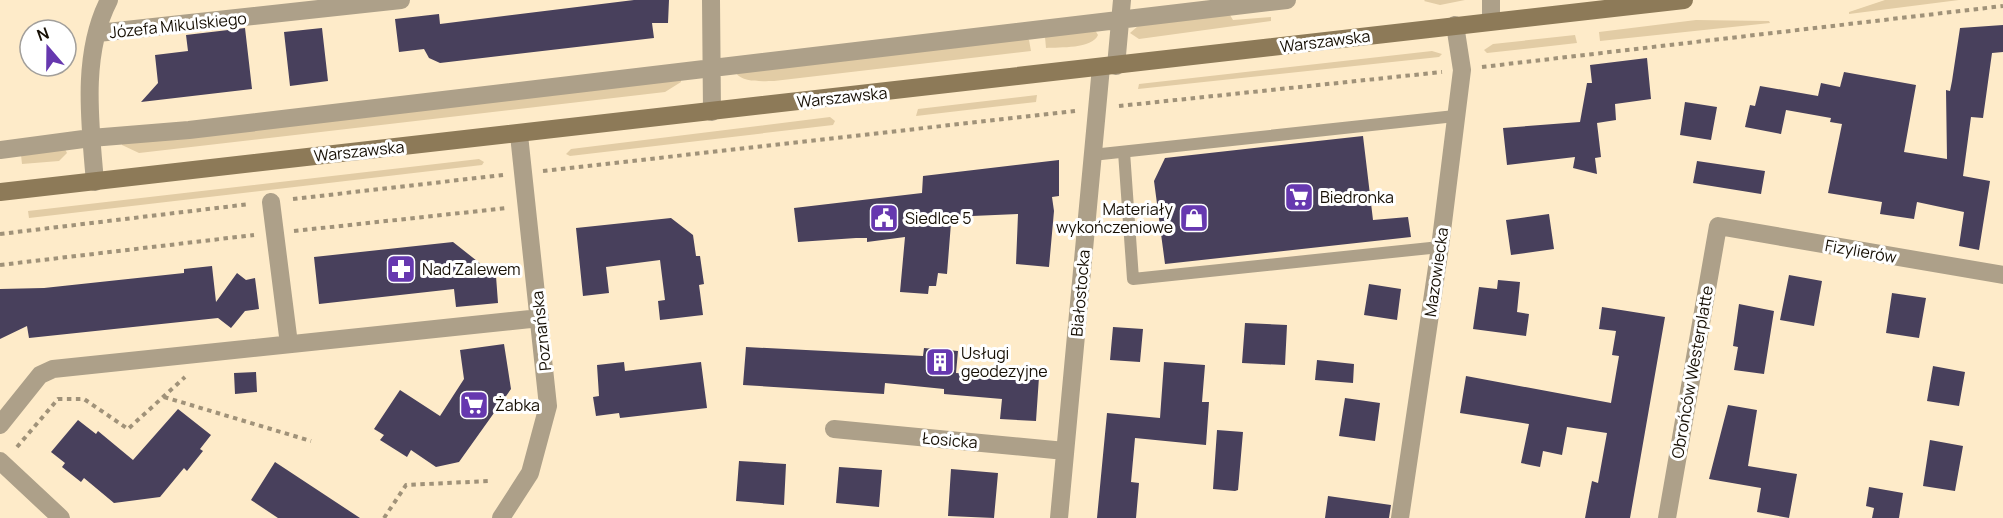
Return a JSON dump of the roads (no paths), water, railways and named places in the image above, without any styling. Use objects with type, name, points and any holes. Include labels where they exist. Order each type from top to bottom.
[{"type":"main road","name":"Warszawska","points":[[0,192],[519,135],[1684,0]]},
{"type":"street","points":[[94,182],[91,138],[91,69],[98,33],[109,0]]},
{"type":"street","name":"Józefa Mikulskiego","points":[[98,33],[401,0]]},
{"type":"street","points":[[711,0],[712,112]]},
{"type":"street","name":"Białostocka","points":[[1059,518],[1092,155],[1098,108],[1122,0]]},
{"type":"street","points":[[0,150],[91,138],[201,129],[1287,0]]},
{"type":"street","points":[[1491,0],[1491,21]]},
{"type":"street","name":"Mazowiecka","points":[[1400,518],[1440,247],[1462,70],[1455,25]]},
{"type":"street","name":"Poznańska","points":[[501,518],[530,473],[548,406],[519,135]]},
{"type":"street","points":[[272,202],[289,344]]},
{"type":"street","name":"Fizylierów","points":[[1718,226],[2003,275]]},
{"type":"street","name":"Obrońców Westerplatte","points":[[1667,518],[1718,226]]},
{"type":"street","points":[[0,424],[40,375],[52,369],[540,318]]},
{"type":"street","name":"Łosicka","points":[[834,429],[1065,451]]},
{"type":"street","points":[[1,463],[61,518]]},
{"type":"lane","points":[[1092,155],[1455,116]]},
{"type":"lane","points":[[1124,152],[1133,279],[1440,247]]},
{"type":"place","name":"Biedronka","points":[[1299,197]]},
{"type":"place","name":"Siedlce 5","points":[[884,218]]},
{"type":"place","name":"Materiały wykończeniowe","points":[[1194,218]]},
{"type":"place","name":"Nad Zalewem","points":[[401,269]]},
{"type":"place","name":"Usługi geodezyjne","points":[[940,362]]},
{"type":"place","name":"Żabka","points":[[474,405]]}]
